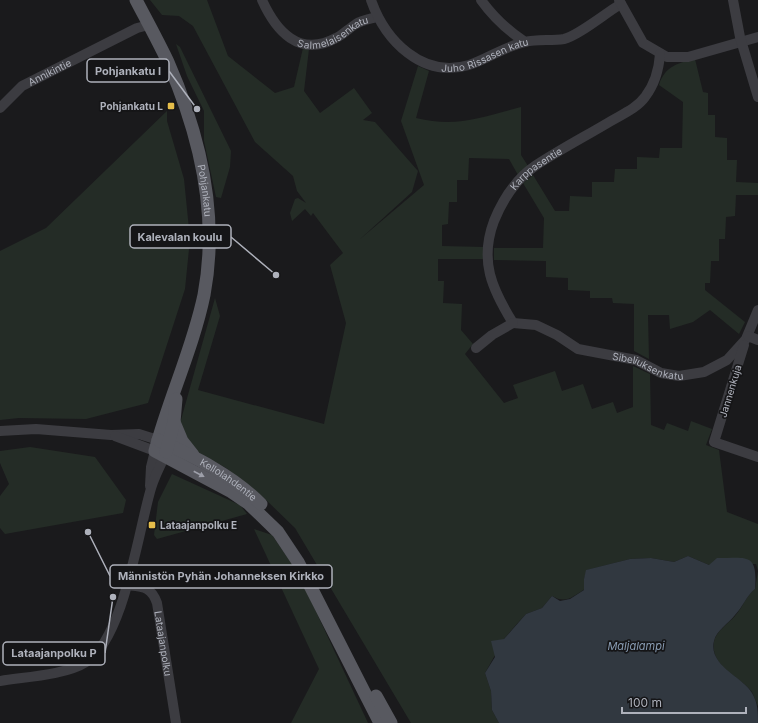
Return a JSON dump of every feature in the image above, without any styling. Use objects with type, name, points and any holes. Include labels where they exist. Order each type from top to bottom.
[{"type":"main road","name":"Pohjankatu","points":[[136,0],[168,63],[182,98],[203,170],[208,201],[210,231],[209,264],[203,296],[175,389],[161,448]]},
{"type":"main road","name":"Pohjankatu","points":[[161,448],[174,422],[176,401],[175,389]]},
{"type":"main road","points":[[174,422],[182,442],[195,458]]},
{"type":"main road","name":"Kellolahdentie","points":[[161,448],[195,458],[219,471],[254,497],[277,520],[299,547],[391,723]]},
{"type":"main road","name":"Kellolahdentie","points":[[161,448],[249,504],[278,532],[298,562],[380,723]]},
{"type":"street","name":"Salmelaisenkatu","points":[[262,0],[275,24],[283,34],[294,40],[311,45],[324,44],[336,39],[357,23],[377,17]]},
{"type":"street","name":"Juho Rissasen katu","points":[[371,0],[377,17],[395,42],[406,54],[423,63],[436,67],[452,68],[468,66],[525,42],[566,38],[620,2]]},
{"type":"street","points":[[481,0],[494,18],[525,42]]},
{"type":"street","points":[[732,0],[758,97]]},
{"type":"street","points":[[620,2],[643,43],[660,54],[676,58],[758,37]]},
{"type":"street","name":"Annikintie","points":[[0,108],[22,86],[137,28],[149,25]]},
{"type":"street","name":"Karppasentie","points":[[513,323],[491,282],[486,258],[491,230],[500,206],[513,186],[534,166],[630,110],[645,97],[657,74],[660,54]]},
{"type":"street","name":"Sibeliuksenkatu","points":[[513,323],[536,325],[557,335],[578,349],[636,360],[661,373],[675,376],[697,374],[718,366],[735,353],[747,337],[758,310]]},
{"type":"street","points":[[476,348],[492,335],[513,323]]},
{"type":"street","points":[[747,337],[758,340]]},
{"type":"street","name":"Jannenkuja","points":[[747,337],[714,442],[758,457]]},
{"type":"street","name":"Kellolahdentie","points":[[0,431],[36,429],[111,435],[139,434],[161,448]]},
{"type":"street","points":[[0,681],[61,671],[86,662],[107,640],[118,617],[161,448]]},
{"type":"street","name":"Lataajanpolku","points":[[126,585],[146,588],[154,594],[176,723]]},
{"type":"shaded area","points":[[150,0],[207,0],[228,56],[275,93],[294,87],[303,48],[309,49],[304,91],[320,113],[354,88],[372,113],[363,120],[375,122],[418,171],[412,192],[359,240],[424,185],[401,121],[418,66],[429,71],[416,118],[431,121],[457,122],[481,118],[521,107],[521,155],[528,166],[518,175],[509,159],[469,158],[468,180],[457,180],[457,202],[449,202],[448,224],[442,225],[442,246],[484,247],[484,259],[438,259],[438,281],[444,281],[443,303],[462,304],[461,330],[473,344],[465,354],[504,403],[518,398],[513,385],[555,371],[562,391],[583,384],[592,409],[613,402],[617,413],[633,407],[633,366],[650,374],[651,425],[664,430],[667,423],[688,431],[691,421],[712,429],[706,445],[719,450],[727,512],[758,524],[758,571],[756,564],[709,565],[688,556],[674,562],[651,558],[630,559],[587,570],[584,579],[585,589],[573,597],[565,599],[552,596],[542,608],[526,614],[504,639],[485,673],[491,691],[492,710],[499,723],[411,723],[295,528],[264,498],[226,468],[187,446],[179,427],[215,298],[220,316],[198,390],[324,424],[346,323],[330,265],[343,253],[313,213],[311,216],[305,209],[292,221],[290,213],[295,199],[298,198],[306,203],[297,191],[293,176],[255,142],[193,26],[179,16],[162,15]]},
{"type":"shaded area","points":[[176,44],[180,47],[231,151],[230,167],[221,198],[216,197],[204,141],[204,111],[187,76]]},
{"type":"shaded area","points":[[695,59],[703,92],[708,93],[708,115],[715,115],[715,137],[727,138],[727,160],[737,160],[736,182],[758,183],[758,195],[736,195],[735,216],[726,217],[725,239],[719,239],[719,261],[711,261],[710,283],[705,283],[705,290],[745,322],[739,334],[710,310],[693,322],[670,329],[669,315],[648,315],[649,359],[634,351],[634,304],[613,303],[612,298],[590,298],[590,291],[568,290],[568,278],[546,277],[546,261],[494,260],[494,248],[543,248],[544,218],[523,183],[533,175],[555,211],[569,211],[570,196],[592,197],[592,182],[614,182],[615,169],[637,169],[637,157],[659,158],[660,148],[682,148],[683,102],[659,85],[665,73],[673,66]]},
{"type":"shaded area","points":[[167,111],[167,121],[184,179],[190,239],[185,289],[148,403],[86,419],[19,418],[0,420],[0,251],[46,228]]},
{"type":"shaded area","points":[[30,447],[95,457],[126,500],[123,513],[5,534],[0,528],[0,496],[9,484],[0,463],[0,451]]},
{"type":"shaded area","points":[[172,474],[240,505],[247,514],[157,539],[154,535],[158,502]]},
{"type":"shaded area","points":[[254,529],[272,535],[298,573],[368,723],[291,723],[319,669]]},
{"type":"shaded area","points":[[758,571],[758,706],[752,692],[747,686],[721,665],[714,651],[714,642],[717,635],[735,616],[749,595],[755,589]]},
{"type":"water","name":"Maljalampi","points":[[688,556],[709,565],[717,558],[743,558],[752,563],[755,569],[755,589],[749,595],[738,612],[717,634],[714,641],[714,650],[716,657],[721,664],[748,687],[752,693],[757,704],[758,723],[499,723],[492,710],[491,691],[485,673],[495,657],[491,641],[504,639],[526,614],[542,608],[552,596],[560,601],[570,599],[584,590],[586,570],[630,559],[651,558],[674,562]]},
{"type":"place","name":"Pohjankatu L","points":[[171,106]]},
{"type":"place","name":"Pohjankatu I","points":[[197,109]]},
{"type":"place","name":"Kalevalan koulu","points":[[276,275]]},
{"type":"place","name":"Lataajanpolku E","points":[[152,525]]},
{"type":"place","name":"Männistön Pyhän Johanneksen Kirkko","points":[[88,532]]},
{"type":"place","name":"Lataajanpolku P","points":[[113,597]]}]
